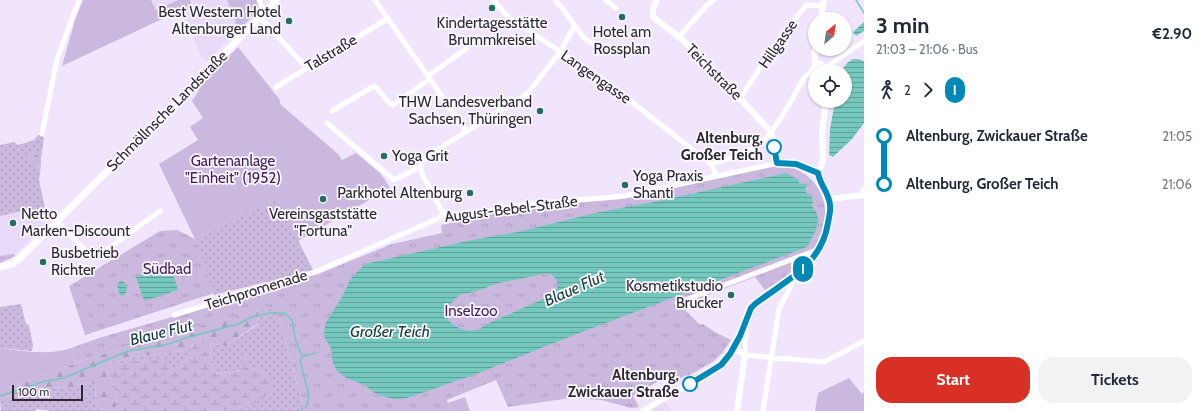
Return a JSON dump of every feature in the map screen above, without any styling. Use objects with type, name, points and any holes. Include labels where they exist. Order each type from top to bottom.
[{"type":"main road","name":"Schmöllnsche Landstraße","points":[[0,267],[12,264],[19,259],[200,79],[276,0]]},
{"type":"street","points":[[42,134],[57,58],[79,0]]},
{"type":"street","points":[[259,0],[262,15],[308,68]]},
{"type":"street","points":[[375,0],[466,131]]},
{"type":"street","name":"Langengasse","points":[[494,0],[508,17],[605,81],[711,164]]},
{"type":"street","points":[[555,0],[584,38],[595,45]]},
{"type":"street","points":[[606,0],[616,8]]},
{"type":"street","name":"Teichstraße","points":[[657,0],[653,9],[652,17],[679,37],[710,66],[771,132]]},
{"type":"street","points":[[679,37],[707,5],[714,0]]},
{"type":"street","name":"Hillgasse","points":[[740,98],[784,33],[806,4],[823,3]]},
{"type":"street","name":"Talstraße","points":[[276,87],[387,19]]},
{"type":"street","points":[[444,215],[422,174],[420,167],[422,161],[427,156],[466,131],[527,94],[560,52],[575,26]]},
{"type":"street","points":[[831,64],[864,41]]},
{"type":"street","points":[[332,112],[372,87],[376,87],[392,105],[467,48]]},
{"type":"street","points":[[716,176],[711,164],[746,152],[761,143],[771,132],[805,76],[808,76]]},
{"type":"street","points":[[643,411],[721,365],[734,348],[750,310],[755,304],[793,277],[806,266],[818,251],[824,240],[830,206],[829,199],[818,173],[823,161],[822,134],[825,108]]},
{"type":"street","points":[[326,123],[394,180],[420,167]]},
{"type":"street","points":[[771,132],[777,163],[796,164],[818,173]]},
{"type":"street","name":"August-Bebel-Straße","points":[[315,272],[400,236],[444,215],[452,217],[539,202],[616,198],[777,163]]},
{"type":"street","points":[[829,199],[863,193]]},
{"type":"street","points":[[57,221],[86,251],[94,254],[106,250],[160,211]]},
{"type":"street","points":[[677,303],[814,251],[818,251]]},
{"type":"street","name":"Teichpromenade","points":[[174,314],[315,272]]},
{"type":"street","points":[[763,411],[779,309],[792,284],[793,277]]},
{"type":"street","points":[[737,411],[745,355],[746,332],[743,328]]},
{"type":"street","points":[[734,348],[745,355],[824,362],[864,341]]},
{"type":"shaded area","points":[[151,0],[178,0],[156,10]]},
{"type":"shaded area","points":[[190,0],[227,0],[235,21],[236,30],[208,61],[202,59],[183,10],[192,5]]},
{"type":"shaded area","points":[[42,208],[45,213],[46,222],[44,225],[16,254],[0,261],[0,215]]},
{"type":"shaded area","points":[[665,401],[672,411],[647,411]]},
{"type":"green space","points":[[83,0],[151,0],[156,10],[178,0],[190,0],[192,5],[62,66],[75,20]]},
{"type":"green space","points":[[227,0],[257,0],[259,7],[258,11],[237,32],[235,21]]},
{"type":"green space","name":"Gartenanlage \"Einheit\" (1952)","points":[[238,47],[280,100],[280,104],[338,154],[342,160],[356,153],[381,174],[390,188],[298,241],[277,199],[195,239],[159,164],[198,140],[190,127],[203,118],[192,101],[201,84]]},
{"type":"green space","points":[[38,135],[42,135],[44,138],[41,158],[32,152],[38,167],[41,165],[39,180],[46,213],[38,214],[37,211],[27,213],[26,210],[0,216],[0,145],[14,142],[18,145],[34,140]]},
{"type":"green space","points":[[32,152],[41,158],[41,165],[34,167],[29,164],[29,156]]},
{"type":"green space","name":"Inselzoo","points":[[782,165],[794,168],[805,174],[820,191],[824,201],[825,212],[824,224],[817,247],[798,267],[765,290],[755,277],[705,296],[684,309],[700,325],[703,324],[731,340],[714,361],[688,376],[686,375],[678,380],[672,373],[633,396],[639,407],[631,408],[601,400],[571,398],[508,407],[496,380],[447,400],[451,411],[304,411],[275,306],[136,343],[76,363],[71,348],[99,338],[270,287],[268,281],[313,270],[316,275],[392,244],[442,233],[441,225],[527,207],[622,199]]},
{"type":"green space","points":[[277,198],[313,270],[214,295],[195,239]]},
{"type":"green space","name":"Südbad","points":[[177,230],[195,239],[214,293],[85,335],[69,286],[160,231]]},
{"type":"green space","points":[[14,254],[15,256],[0,263],[0,256]]},
{"type":"green space","points":[[21,304],[26,324],[29,325],[33,345],[32,351],[0,348],[0,307]]},
{"type":"green space","points":[[275,306],[304,411],[205,411],[231,410],[253,404],[269,375],[249,366],[245,357],[239,371],[215,374],[210,343],[226,346],[257,325],[259,310]]},
{"type":"green space","points":[[87,308],[90,320],[85,322],[81,309]]},
{"type":"green space","points":[[259,310],[257,324],[226,346],[210,343],[196,343],[183,351],[132,357],[110,363],[107,371],[117,395],[116,411],[102,411],[95,399],[96,385],[89,382],[70,388],[43,387],[13,395],[0,401],[0,391],[76,363],[136,343]]},
{"type":"green space","points":[[196,343],[210,343],[215,374],[239,371],[245,356],[250,358],[249,366],[269,375],[273,385],[268,395],[253,404],[231,410],[116,411],[117,395],[107,371],[109,365],[142,360],[162,360],[170,369],[179,369],[191,351],[193,345]]},
{"type":"green space","points":[[193,345],[191,351],[179,369],[170,369],[142,360],[109,365],[110,363],[132,357],[183,351]]},
{"type":"green space","points":[[0,348],[54,352],[71,348],[76,363],[0,391]]},
{"type":"green space","points":[[849,378],[862,394],[864,392],[864,411],[815,411],[818,393]]},
{"type":"green space","points":[[89,382],[96,384],[95,399],[102,411],[51,411],[36,409],[35,411],[1,411],[0,401],[13,395],[43,387],[70,388]]},
{"type":"green space","points":[[465,397],[470,411],[451,411],[448,403]]},
{"type":"water","points":[[864,22],[864,31],[856,36],[853,32]]},
{"type":"water","points":[[853,59],[864,61],[864,123],[852,139],[833,157],[829,155],[830,129],[834,108],[852,108],[852,64],[846,64]]},
{"type":"water","name":"Großer Teich","points":[[786,173],[799,180],[799,183],[806,183],[808,185],[805,188],[806,192],[813,199],[812,206],[817,214],[818,222],[807,247],[574,335],[476,374],[407,398],[397,399],[385,397],[373,392],[365,385],[346,378],[337,371],[333,363],[331,348],[324,336],[325,324],[353,276],[365,264],[472,240],[517,232],[600,212],[664,200]],"holes":[[[548,273],[555,278],[558,287],[552,295],[485,325],[480,329],[472,331],[465,330],[457,327],[448,320],[450,305],[461,294],[474,292],[499,283]]]},
{"type":"water","points":[[171,267],[178,290],[144,301],[136,277]]},
{"type":"water","points":[[121,281],[123,281],[126,285],[127,289],[123,296],[120,295],[117,286]]},
{"type":"water","points":[[468,307],[472,307],[474,311],[472,315],[468,315],[466,313],[466,309]]},
{"type":"waterway","name":"Blaue Flut","points":[[856,0],[864,13]]},
{"type":"waterway","name":"Blaue Flut","points":[[0,396],[45,381],[64,378],[128,351],[169,344],[185,338],[238,324],[252,317],[270,313],[285,313],[292,320],[294,334],[300,352],[303,356],[316,353]]},
{"type":"waterway","name":"Blaue Flut","points":[[300,411],[307,406],[309,395],[300,360],[303,356]]},
{"type":"bus line","name":"I","points":[[690,384],[721,365],[734,348],[751,308],[806,266],[816,255],[824,240],[830,206],[829,199],[818,173],[788,162],[777,163],[774,147]]},
{"type":"place","name":"Kindertagesstätte Brummkreisel","points":[[492,8]]},
{"type":"place","name":"Hotel am Rossplan","points":[[622,17]]},
{"type":"place","name":"Best Western Hotel Altenburger Land","points":[[289,21]]},
{"type":"place","name":"THW Landesverband Sachsen, Thüringen","points":[[540,111]]},
{"type":"place","name":"Altenburg, Großer Teich","points":[[774,147]]},
{"type":"place","name":"Yoga Grit","points":[[384,156]]},
{"type":"place","name":"Yoga Praxis Shanti","points":[[625,185]]},
{"type":"place","name":"Parkhotel Altenburg","points":[[470,193]]},
{"type":"place","name":"Vereinsgaststätte \"Fortuna\"","points":[[323,199]]},
{"type":"place","name":"Netto Marken-Discount","points":[[13,223]]},
{"type":"place","name":"Busbetrieb Richter","points":[[43,262]]},
{"type":"place","name":"Kosmetikstudio Brucker","points":[[731,295]]},
{"type":"place","name":"Altenburg, Zwickauer Straße","points":[[690,384]]}]
